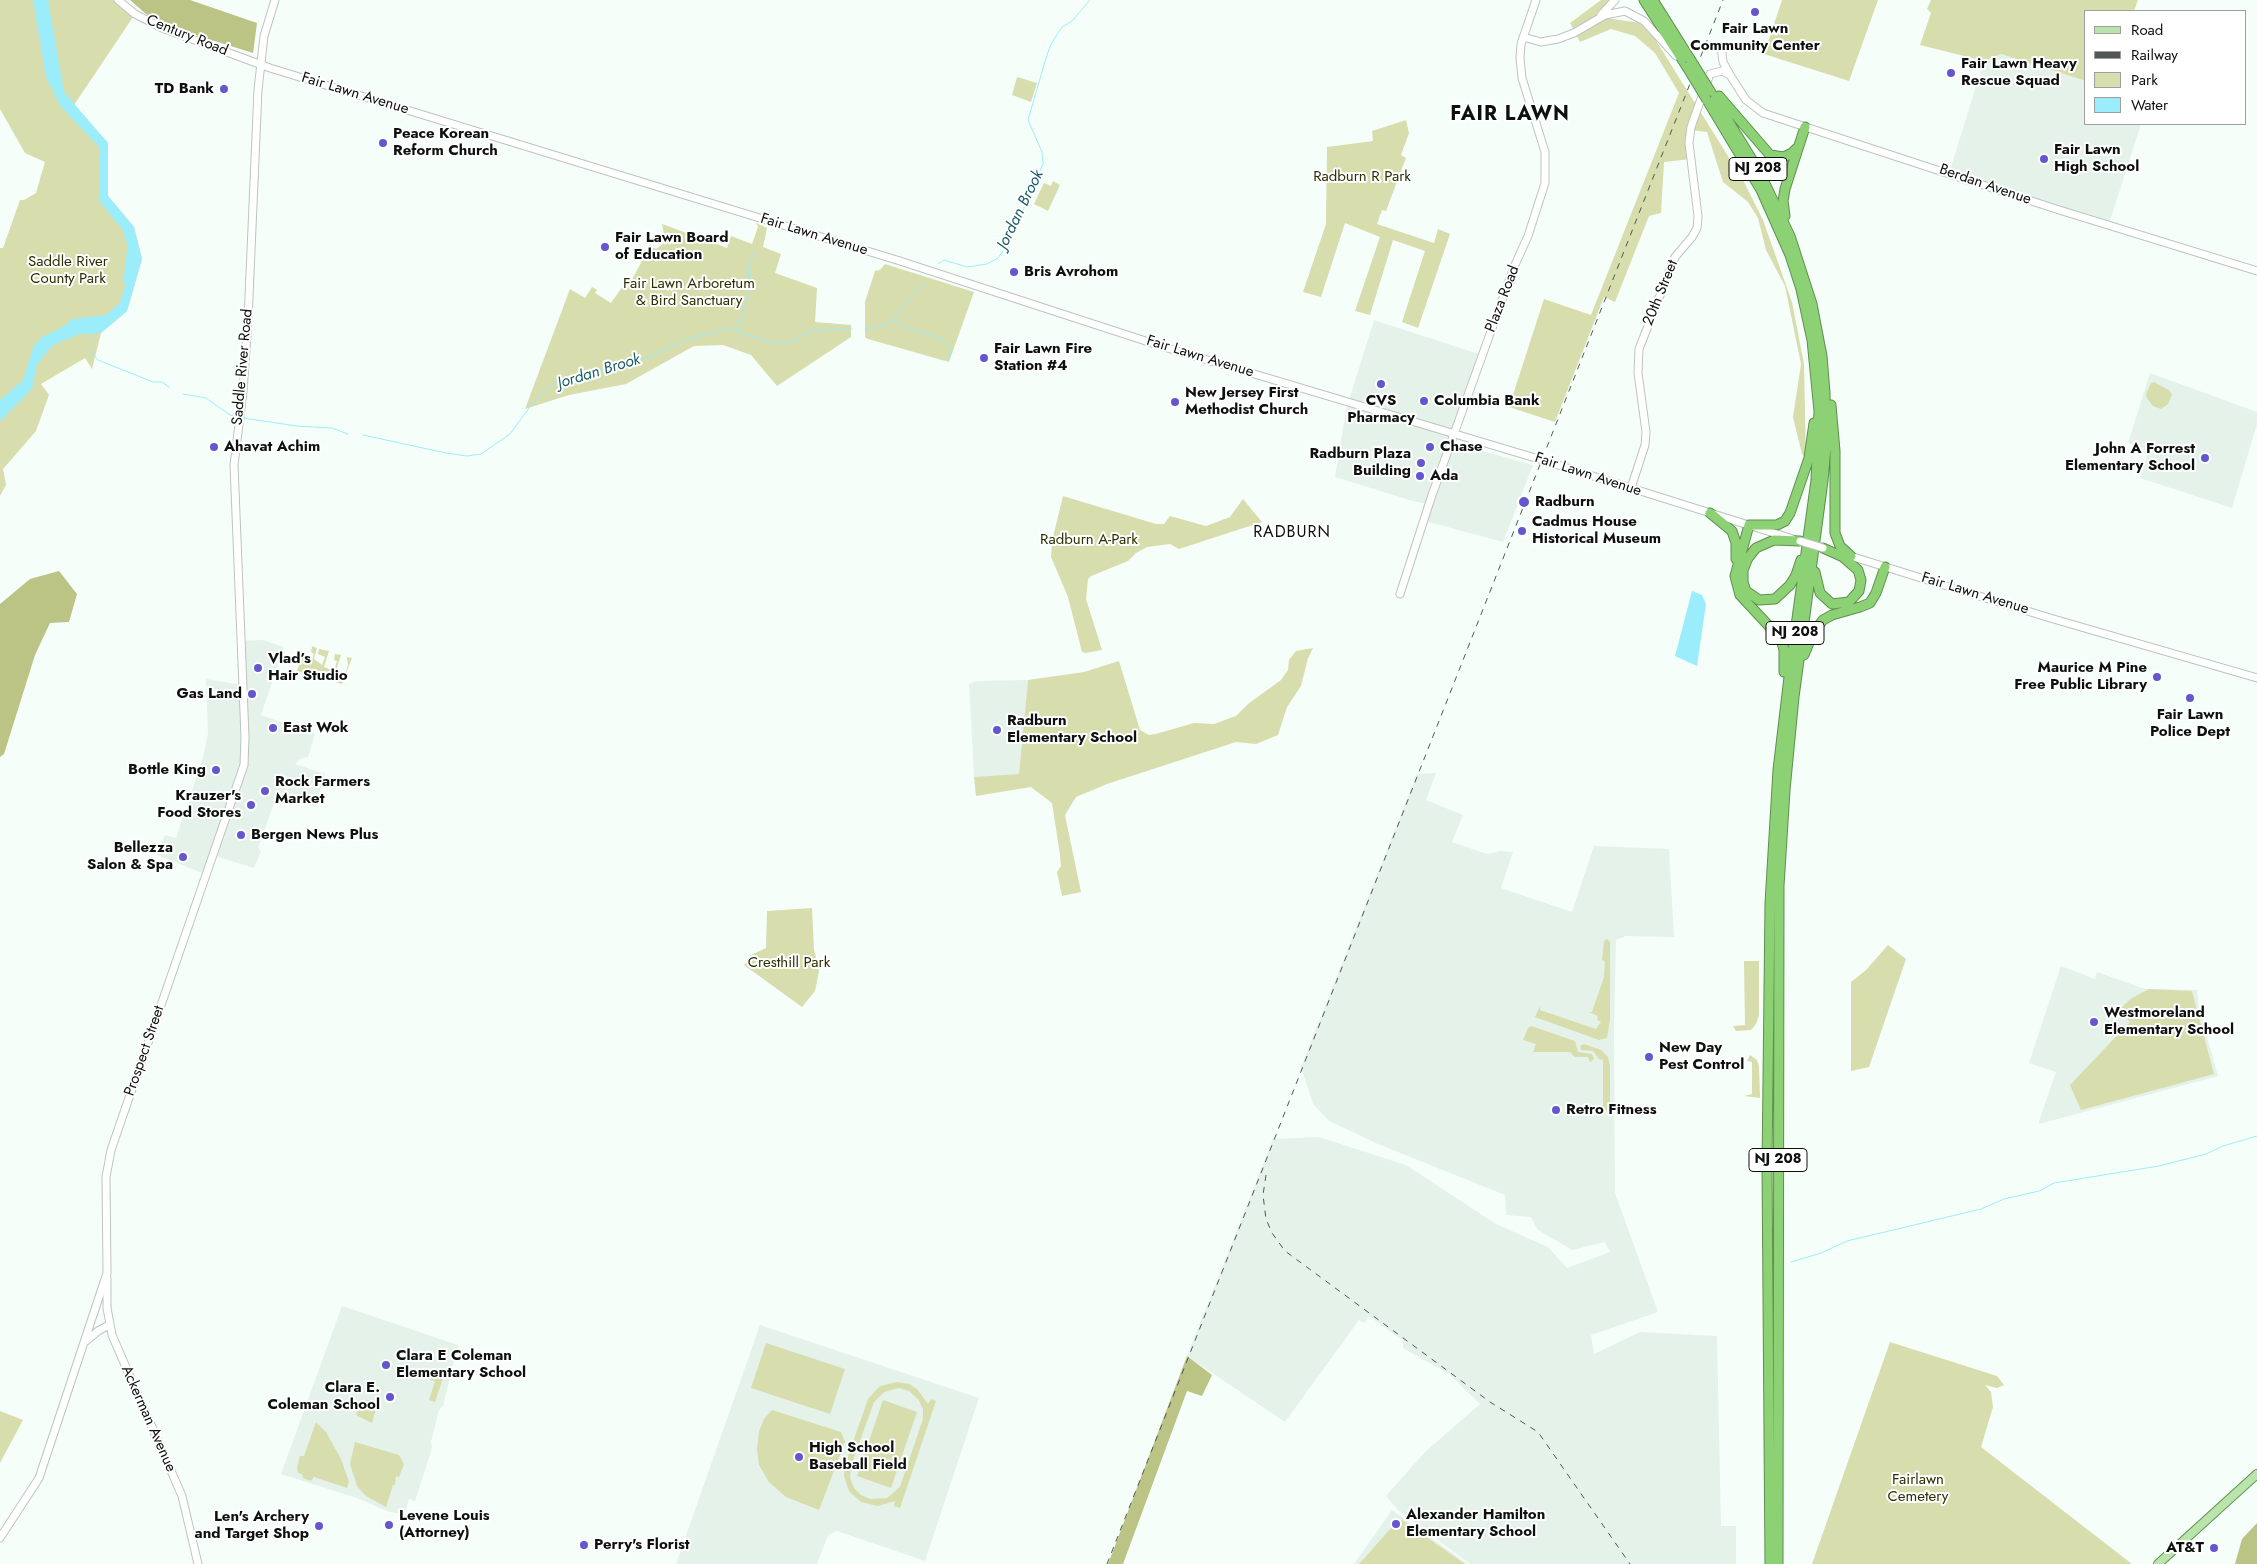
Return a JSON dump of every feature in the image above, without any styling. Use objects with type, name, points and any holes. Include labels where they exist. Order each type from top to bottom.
[{"type":"highway","name":"NJ 208","points":[[1644,0],[1710,93],[1768,187],[1797,252],[1812,304],[1818,357],[1819,429],[1815,516],[1793,706],[1782,825],[1778,930],[1778,1564]]},
{"type":"highway","name":"NJ 208","points":[[1653,0],[1667,22],[1688,63],[1706,78]]},
{"type":"highway","points":[[1659,0],[1667,22]]},
{"type":"highway","points":[[1706,78],[1710,93],[1770,155],[1779,158],[1788,156],[1796,150],[1801,141]]},
{"type":"highway","name":"NJ 208","points":[[1710,93],[1784,238],[1801,289],[1818,357]]},
{"type":"highway","points":[[1797,252],[1785,214],[1783,200],[1785,188],[1805,127]]},
{"type":"highway","points":[[1735,576],[1749,525],[1777,525],[1785,521],[1790,513],[1811,447],[1818,357]]},
{"type":"highway","points":[[1818,357],[1830,392],[1834,437],[1834,533],[1840,546],[1851,556]]},
{"type":"highway","points":[[1710,513],[1728,526],[1734,537],[1736,549],[1735,576],[1740,595],[1773,628],[1783,644],[1785,656],[1780,751]]},
{"type":"highway","name":"NJ 208","points":[[1770,1564],[1767,1166],[1772,857],[1780,751],[1815,516]]},
{"type":"highway","points":[[1800,541],[1774,540],[1761,544],[1751,553],[1745,564],[1742,576],[1744,587],[1750,596],[1759,600],[1769,600],[1780,596],[1790,585],[1799,568],[1815,516]]},
{"type":"highway","points":[[1815,516],[1817,588],[1827,601],[1838,604],[1848,602],[1859,591],[1861,580],[1858,570],[1843,557],[1823,548]]},
{"type":"highway","points":[[1793,706],[1804,653],[1813,633],[1823,620],[1832,615],[1860,608],[1870,603],[1876,594],[1884,567]]},
{"type":"main road","name":"Century Road","points":[[118,0],[135,14],[162,28],[260,65]]},
{"type":"main road","name":"Saddle River Road","points":[[244,765],[246,737],[234,465],[248,320],[255,132],[260,65],[267,26],[275,0]]},
{"type":"main road","name":"Plaza Road","points":[[1400,594],[1514,268],[1528,236],[1545,183],[1546,160],[1521,69],[1520,50],[1536,0]]},
{"type":"main road","points":[[1597,19],[1615,0]]},
{"type":"main road","points":[[1523,37],[1534,41],[1546,42],[1574,33],[1597,19],[1618,11],[1638,17],[1650,26],[1688,63]]},
{"type":"main road","name":"Berdan Avenue","points":[[1721,46],[1723,62],[1730,75],[1746,100],[1756,109],[1805,127],[2257,271]]},
{"type":"main road","name":"Fair Lawn Avenue","points":[[260,65],[900,261],[1164,347],[1210,359],[1884,567],[2257,678]]},
{"type":"main road","points":[[1706,78],[1722,71],[1730,75]]},
{"type":"main road","name":"20th Street","points":[[1631,488],[1645,445],[1646,432],[1638,373],[1639,350],[1675,257],[1697,228],[1698,216],[1690,135],[1706,78]]},
{"type":"main road","name":"Prospect Street","points":[[0,1538],[39,1478],[107,1272],[106,1178],[111,1150],[244,765]]},
{"type":"main road","name":"Ackerman Avenue","points":[[107,1272],[109,1325],[115,1344],[182,1496],[198,1564]]},
{"type":"main road","points":[[84,1343],[91,1336],[109,1325]]},
{"type":"main road","points":[[2158,1564],[2257,1474]]},
{"type":"shaded area","points":[[2001,54],[2084,80],[2084,125],[2141,125],[2109,224],[1949,173],[1984,61]]},
{"type":"shaded area","points":[[1374,320],[1482,355],[1467,398],[1446,441],[1533,465],[1503,542],[1425,521],[1430,504],[1416,502],[1335,477],[1346,410]]},
{"type":"shaded area","points":[[2150,373],[2257,412],[2257,424],[2232,508],[2140,478],[2149,451],[2128,443]]},
{"type":"shaded area","points":[[263,640],[284,647],[261,715],[315,734],[308,757],[300,759],[295,764],[325,774],[315,807],[277,795],[258,848],[261,851],[254,868],[212,855],[205,874],[157,855],[165,835],[176,838],[203,758],[208,733],[206,679],[243,685],[241,641]]},
{"type":"shaded area","name":"Radburn Elementary School","points":[[1028,680],[1019,775],[974,777],[969,684],[977,681]]},
{"type":"shaded area","points":[[1436,773],[1426,800],[1463,815],[1452,842],[1487,854],[1500,851],[1513,852],[1501,888],[1572,912],[1594,846],[1669,849],[1674,937],[1626,936],[1616,940],[1614,1027],[1615,1193],[1658,1312],[1591,1335],[1594,1354],[1640,1332],[1717,1336],[1721,1526],[1736,1526],[1736,1564],[1470,1564],[1398,1510],[1386,1496],[1426,1451],[1480,1404],[1449,1374],[1403,1348],[1403,1341],[1369,1316],[1364,1323],[1359,1320],[1285,1422],[1187,1356],[1273,1139],[1319,1137],[1406,1165],[1496,1224],[1548,1247],[1567,1268],[1610,1252],[1605,1242],[1572,1250],[1538,1230],[1531,1217],[1506,1215],[1505,1195],[1378,1144],[1329,1121],[1313,1104],[1301,1067],[1417,774]]},
{"type":"shaded area","points":[[2061,966],[2095,979],[2097,972],[2145,989],[2197,990],[2199,1008],[2218,1076],[2039,1124],[2056,1072],[2029,1063]]},
{"type":"shaded area","points":[[342,1306],[458,1345],[443,1406],[439,1410],[431,1442],[432,1448],[415,1501],[409,1499],[404,1515],[387,1511],[357,1498],[281,1474]]},
{"type":"shaded area","points":[[760,1325],[979,1398],[925,1561],[837,1531],[830,1534],[827,1538],[817,1564],[676,1564]]},
{"type":"shaded area","name":"Alexander Hamilton Elementary School","points":[[1392,1510],[1468,1564],[1354,1564]]},
{"type":"green space","name":"Saddle River County Park","points":[[0,0],[118,0],[135,14],[74,105],[108,143],[108,196],[134,227],[142,259],[127,311],[101,333],[92,369],[85,358],[41,384],[49,395],[36,431],[3,469],[6,485],[0,496],[0,248],[3,248],[20,200],[24,200],[36,193],[45,162],[25,153],[0,109]]},
{"type":"green space","points":[[130,0],[190,0],[257,23],[253,53],[189,33],[146,14]]},
{"type":"green space","points":[[1601,0],[1609,0],[1602,10],[1607,18],[1640,23],[1655,39],[1743,180],[1763,220],[1792,302],[1804,364],[1806,459],[1802,454],[1793,417],[1801,364],[1785,286],[1766,250],[1758,218],[1748,202],[1723,182],[1707,132],[1690,130],[1691,159],[1664,162],[1661,213],[1649,216],[1615,302],[1604,297],[1555,422],[1509,407],[1544,299],[1591,315],[1679,93],[1655,53],[1635,36],[1611,29],[1580,42],[1570,23]]},
{"type":"green space","points":[[1782,0],[1878,0],[1849,81],[1764,54]]},
{"type":"green space","points":[[1931,0],[2138,0],[2134,10],[2084,10],[2084,80],[2001,54],[1984,61],[1920,45],[1931,13],[1927,9]]},
{"type":"green space","points":[[1017,77],[1037,83],[1031,102],[1012,95]]},
{"type":"green space","name":"Radburn R Park","points":[[1406,120],[1409,133],[1401,155],[1406,158],[1386,211],[1382,210],[1377,224],[1434,243],[1438,229],[1450,234],[1418,328],[1402,322],[1425,251],[1393,240],[1370,315],[1355,311],[1380,237],[1345,223],[1321,297],[1303,292],[1326,224],[1327,147],[1373,141],[1372,131]]},
{"type":"green space","points":[[1053,181],[1060,185],[1048,211],[1034,204],[1044,183],[1051,186]]},
{"type":"green space","name":"Fair Lawn Arboretum & Bird Sanctuary","points":[[756,223],[767,228],[763,247],[781,254],[775,273],[817,288],[815,322],[851,325],[851,337],[777,386],[751,355],[723,345],[694,346],[626,384],[569,395],[525,409],[570,289],[585,298],[592,287],[597,290],[595,293],[611,303],[623,286],[628,287],[650,246],[656,249],[663,244],[665,239],[662,224],[727,248],[731,236],[752,244],[758,227]]},
{"type":"green space","points":[[885,264],[974,292],[949,362],[865,337],[865,302],[875,271],[880,270]]},
{"type":"green space","points":[[2154,382],[2169,390],[2172,395],[2168,404],[2161,409],[2153,406],[2147,398],[2146,394],[2151,383]]},
{"type":"green space","name":"Radburn A-Park","points":[[1063,496],[1156,524],[1164,524],[1170,516],[1206,526],[1230,517],[1243,499],[1262,522],[1179,549],[1170,544],[1147,547],[1136,553],[1128,561],[1091,576],[1088,579],[1086,599],[1102,650],[1086,653],[1082,652],[1068,597],[1051,557],[1052,541]]},
{"type":"green space","points":[[59,571],[77,594],[69,622],[50,623],[35,655],[4,754],[0,757],[0,604],[30,579]]},
{"type":"green space","points":[[312,646],[317,648],[314,659],[322,665],[325,657],[318,654],[319,649],[329,651],[324,667],[334,671],[337,661],[334,660],[335,654],[341,655],[335,674],[337,675],[339,670],[344,674],[346,672],[348,665],[347,657],[352,658],[342,684],[297,671],[302,656],[305,657],[306,663],[311,664],[314,654],[311,652]]},
{"type":"green space","points":[[1313,648],[1308,658],[1301,686],[1287,707],[1278,735],[1256,744],[1236,742],[1107,784],[1076,797],[1065,815],[1081,892],[1062,896],[1057,872],[1061,866],[1052,803],[1031,787],[976,796],[974,777],[1019,774],[1028,680],[1084,672],[1119,661],[1140,730],[1149,735],[1194,723],[1214,724],[1236,716],[1248,704],[1281,680],[1288,670],[1289,660],[1296,651]]},
{"type":"green space","name":"Cresthill Park","points":[[812,908],[814,949],[819,971],[815,991],[802,1007],[744,965],[753,954],[766,948],[767,911]]},
{"type":"green space","points":[[1607,939],[1610,942],[1610,1020],[1607,1038],[1599,1040],[1535,1017],[1540,1006],[1540,1010],[1596,1029],[1601,1022],[1597,1020],[1598,1016],[1589,1012],[1592,1012],[1604,977],[1605,961],[1602,960],[1604,941]]},
{"type":"green space","points":[[1888,945],[1906,959],[1869,1067],[1851,1071],[1851,982],[1866,970]]},
{"type":"green space","points":[[1744,961],[1759,961],[1759,1015],[1756,1024],[1751,1030],[1736,1031],[1733,1026],[1745,1025]]},
{"type":"green space","points":[[2149,989],[2192,991],[2214,1074],[2081,1110],[2070,1085],[2130,1022],[2120,1009],[2132,998]]},
{"type":"green space","points":[[1531,1026],[1575,1041],[1578,1052],[1592,1054],[1594,1059],[1590,1062],[1588,1057],[1575,1057],[1570,1052],[1533,1052],[1536,1044],[1523,1040],[1528,1028]]},
{"type":"green space","points":[[1584,1044],[1601,1050],[1608,1057],[1610,1066],[1610,1108],[1608,1110],[1599,1109],[1598,1107],[1603,1107],[1603,1060],[1599,1059],[1593,1051],[1581,1050],[1580,1046]]},
{"type":"green space","points":[[1750,1055],[1757,1060],[1759,1067],[1760,1098],[1744,1096],[1752,1094],[1752,1062],[1747,1061]]},
{"type":"green space","name":"Fairlawn Cemetery","points":[[1890,1342],[1997,1376],[2004,1385],[1997,1388],[1985,1385],[1991,1392],[1993,1407],[1981,1447],[2132,1564],[1812,1564]]},
{"type":"green space","points":[[766,1343],[845,1369],[830,1414],[751,1388]]},
{"type":"green space","points":[[1187,1356],[1212,1375],[1202,1396],[1187,1391],[1123,1564],[1108,1564]]},
{"type":"green space","points":[[431,1370],[444,1375],[435,1402],[429,1400],[435,1381],[429,1379]]},
{"type":"green space","points":[[897,1382],[909,1384],[917,1389],[928,1404],[931,1399],[936,1401],[900,1508],[894,1506],[895,1501],[878,1506],[861,1502],[849,1491],[844,1476],[845,1465],[868,1399],[880,1386]],"holes":[[[899,1388],[909,1391],[918,1399],[923,1409],[923,1419],[900,1487],[887,1498],[870,1499],[861,1495],[854,1488],[850,1478],[851,1466],[874,1402],[884,1392]]]},
{"type":"green space","points":[[369,1400],[378,1402],[372,1423],[356,1415],[360,1403]]},
{"type":"green space","points":[[883,1400],[917,1412],[891,1488],[857,1476]]},
{"type":"green space","name":"High School Baseball Field","points":[[772,1410],[841,1432],[845,1442],[819,1510],[786,1497],[769,1482],[759,1465],[757,1450],[759,1431],[764,1419]]},
{"type":"green space","points":[[0,1411],[23,1420],[0,1463]]},
{"type":"green space","points":[[316,1422],[326,1432],[341,1459],[349,1482],[347,1488],[314,1477],[311,1481],[303,1478],[302,1474],[298,1473],[297,1467],[300,1456],[304,1456]]},
{"type":"green space","points":[[355,1442],[399,1455],[404,1464],[399,1477],[396,1476],[395,1485],[393,1485],[386,1507],[366,1496],[357,1486],[350,1464]]},
{"type":"green space","name":"Alexander Hamilton Elementary School","points":[[1402,1520],[1465,1564],[1359,1564],[1392,1527]]},
{"type":"green space","points":[[2257,1523],[2257,1564],[2235,1564],[2242,1539]]},
{"type":"water","points":[[33,0],[48,0],[64,92],[108,143],[108,196],[134,227],[142,259],[127,311],[101,333],[80,334],[53,345],[37,364],[32,389],[0,421],[0,400],[23,380],[34,345],[42,337],[61,328],[73,319],[106,315],[119,304],[133,265],[123,230],[100,202],[99,147],[61,107],[46,77]]},
{"type":"water","points":[[1692,591],[1702,595],[1706,604],[1697,666],[1675,656]]},
{"type":"waterway","name":"Jordan Brook","points":[[938,264],[944,260],[967,267],[987,264],[998,258],[1011,239],[1043,164],[1042,152],[1028,120],[1046,58],[1051,44],[1062,27],[1072,21],[1090,0]]},
{"type":"waterway","points":[[128,281],[132,247]]},
{"type":"waterway","points":[[738,330],[748,294],[749,262],[756,251]]},
{"type":"waterway","name":"Jordan Brook","points":[[865,329],[886,324],[893,320],[924,282]]},
{"type":"waterway","points":[[893,321],[907,328],[941,339],[952,348],[949,359]]},
{"type":"waterway","name":"Jordan Brook","points":[[363,435],[446,453],[467,456],[481,454],[510,434],[535,400],[556,382],[581,378],[614,365],[646,358],[685,340],[728,328],[771,343],[789,343],[813,330],[852,329]]},
{"type":"waterway","name":"Jordan Brook","points":[[91,333],[92,353],[98,360],[153,382],[162,382],[169,387]]},
{"type":"waterway","name":"Jordan Brook","points":[[183,394],[206,398],[230,415],[236,416]]},
{"type":"waterway","name":"Jordan Brook","points":[[243,418],[297,426],[332,428],[348,434]]},
{"type":"waterway","points":[[1791,1262],[1821,1253],[1847,1241],[1981,1209],[2004,1199],[2039,1191],[2054,1183],[2159,1166],[2206,1154],[2223,1146],[2257,1136]]},
{"type":"railway","points":[[1107,1564],[1723,0]]},
{"type":"railway","points":[[1266,1175],[1263,1195],[1266,1219],[1272,1233],[1285,1251],[1490,1402],[1538,1432],[1630,1564]]},
{"type":"place","name":"Fair Lawn Community Center","points":[[1755,12]]},
{"type":"place","name":"Fair Lawn Heavy Rescue Squad","points":[[1951,73]]},
{"type":"place","name":"TD Bank","points":[[224,89]]},
{"type":"place","name":"Peace Korean Reform Church","points":[[383,143]]},
{"type":"place","name":"Fair Lawn High School","points":[[2044,159]]},
{"type":"place","name":"Fair Lawn Board of Education","points":[[605,247]]},
{"type":"place","name":"Bris Avrohom","points":[[1014,272]]},
{"type":"place","name":"Fair Lawn Fire Station #4","points":[[984,358]]},
{"type":"place","name":"CVS Pharmacy","points":[[1381,384]]},
{"type":"place","name":"Columbia Bank","points":[[1424,401]]},
{"type":"place","name":"New Jersey First Methodist Church","points":[[1175,402]]},
{"type":"place","name":"Ahavat Achim","points":[[214,447]]},
{"type":"place","name":"Chase","points":[[1430,447]]},
{"type":"place","name":"John A Forrest Elementary School","points":[[2205,458]]},
{"type":"place","name":"Radburn Plaza Building","points":[[1421,463]]},
{"type":"place","name":"Ada","points":[[1420,476]]},
{"type":"place","name":"Radburn","points":[[1524,502]]},
{"type":"place","name":"Cadmus House Historical Museum","points":[[1522,531]]},
{"type":"place","name":"Vlad’s Hair Studio","points":[[258,668]]},
{"type":"place","name":"Maurice M Pine Free Public Library","points":[[2157,677]]},
{"type":"place","name":"Gas Land","points":[[252,694]]},
{"type":"place","name":"Fair Lawn Police Dept","points":[[2190,698]]},
{"type":"place","name":"East Wok","points":[[273,728]]},
{"type":"place","name":"Radburn Elementary School","points":[[997,730]]},
{"type":"place","name":"Bottle King","points":[[216,770]]},
{"type":"place","name":"Rock Farmers Market","points":[[265,791]]},
{"type":"place","name":"Krauzer's Food Stores","points":[[251,805]]},
{"type":"place","name":"Bergen News Plus","points":[[241,835]]},
{"type":"place","name":"Bellezza Salon & Spa","points":[[183,857]]},
{"type":"place","name":"Westmoreland Elementary School","points":[[2094,1022]]},
{"type":"place","name":"New Day Pest Control","points":[[1649,1057]]},
{"type":"place","name":"Retro Fitness","points":[[1556,1110]]},
{"type":"place","name":"Clara E Coleman Elementary School","points":[[386,1365]]},
{"type":"place","name":"Clara E. Coleman School","points":[[390,1397]]},
{"type":"place","name":"High School Baseball Field","points":[[799,1457]]},
{"type":"place","name":"Alexander Hamilton Elementary School","points":[[1396,1524]]},
{"type":"place","name":"Levene Louis (Attorney)","points":[[389,1525]]},
{"type":"place","name":"Len's Archery and Target Shop","points":[[319,1526]]},
{"type":"place","name":"Perry's Florist","points":[[584,1545]]},
{"type":"place","name":"AT&T","points":[[2214,1548]]},
{"type":"district","name":"FAIR LAWN","points":[[1510,115]]},
{"type":"district","name":"RADBURN","points":[[1292,533]]}]
